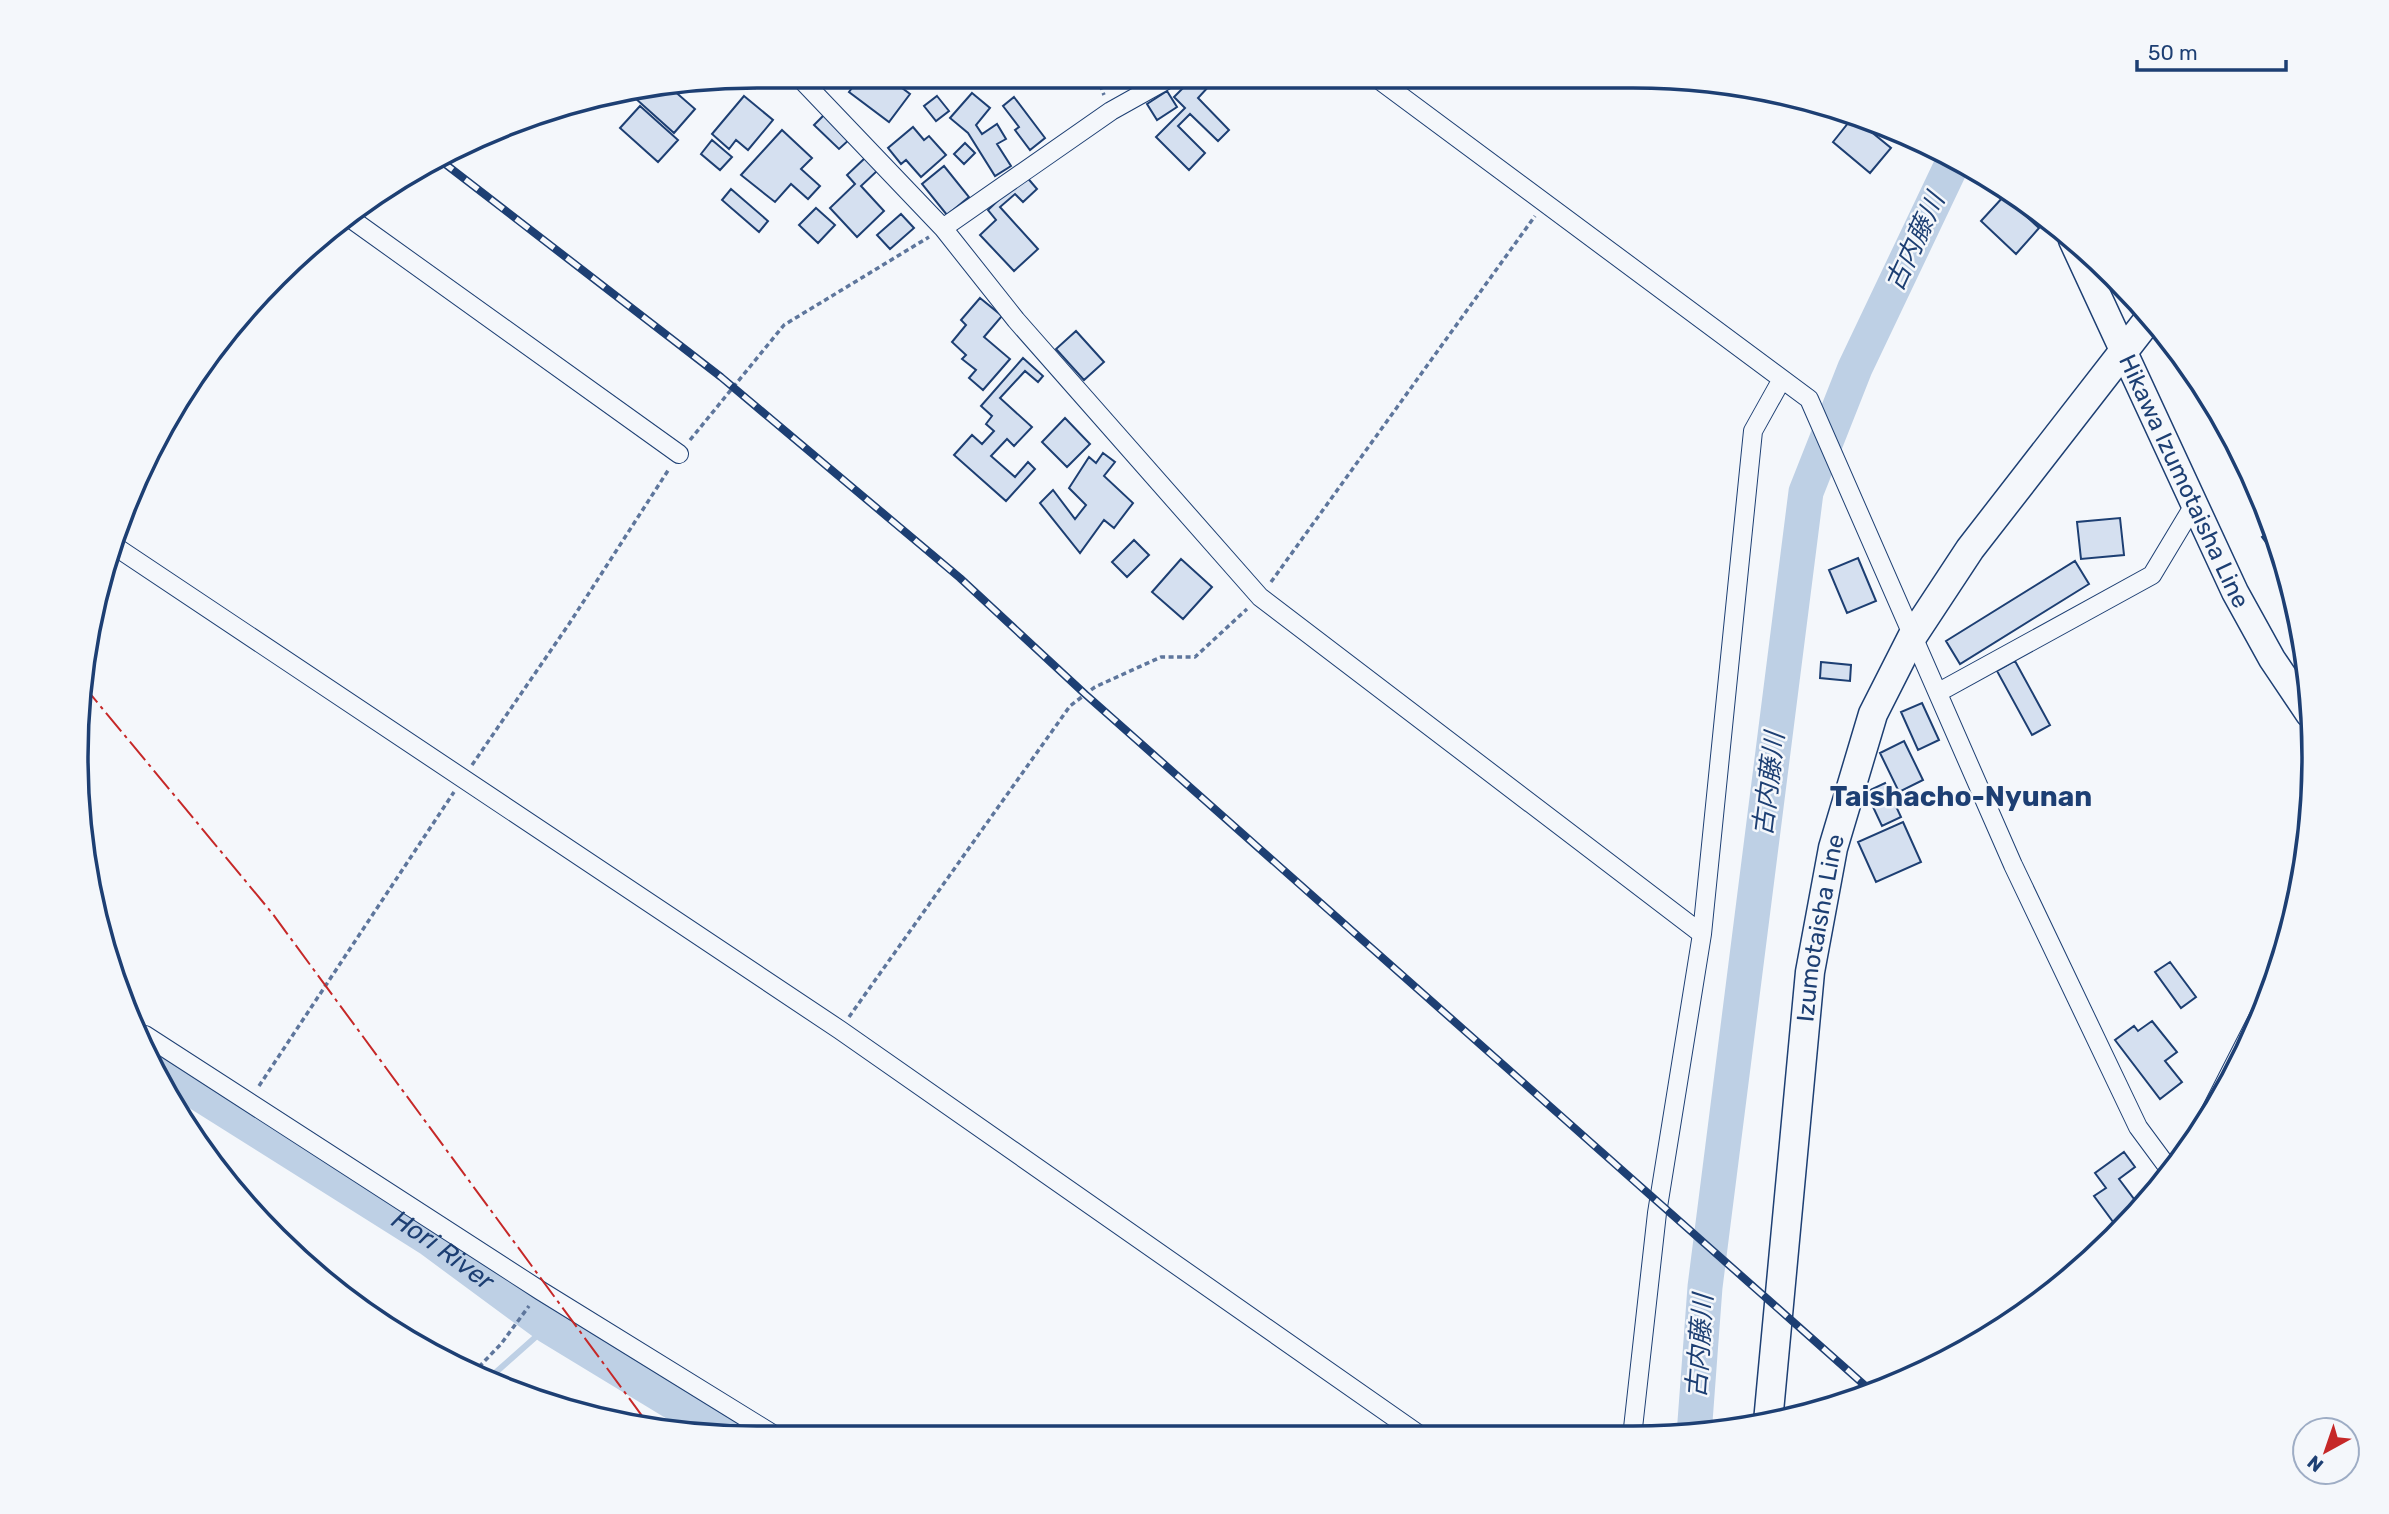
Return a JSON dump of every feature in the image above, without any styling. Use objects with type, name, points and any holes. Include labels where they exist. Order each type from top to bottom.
[{"type":"main road","name":"Hikawa Izumotaisha Line","points":[[2082,262],[2241,603],[2272,659],[2299,699]]},
{"type":"main road","name":"Izumotaisha Line","points":[[1769,1413],[1810,972],[1833,848],[1873,714],[1912,637],[1970,549],[2143,326]]},
{"type":"street","points":[[809,88],[943,229],[1016,320],[1260,597],[1702,934]]},
{"type":"street","points":[[943,229],[1111,111],[1152,88]]},
{"type":"street","points":[[1390,88],[1809,399],[2012,864],[2138,1127],[2165,1163]]},
{"type":"street","points":[[355,222],[679,453]]},
{"type":"street","points":[[1633,1426],[1657,1213],[1702,934],[1753,431],[1782,379]]},
{"type":"street","points":[[1939,692],[2152,575],[2194,506]]},
{"type":"street","points":[[120,550],[461,780],[840,1030],[1407,1426]]},
{"type":"street","points":[[150,1038],[539,1294],[759,1426]]},
{"type":"path","points":[[840,1030],[1070,706],[1095,687],[1161,657],[1195,657],[1260,597],[1545,203]]},
{"type":"path","points":[[248,1102],[461,780],[569,624],[679,453],[784,325],[943,229]]},
{"type":"path","points":[[480,1366],[501,1344],[539,1294]]},
{"type":"building","points":[[852,88],[902,88],[910,94],[889,122],[849,92]]},
{"type":"building","points":[[1183,88],[1207,88],[1198,98],[1229,130],[1218,141],[1190,114],[1178,126],[1205,153],[1189,170],[1156,137],[1185,108],[1174,97]]},
{"type":"building","points":[[1167,91],[1177,107],[1157,120],[1147,104]]},
{"type":"building","points":[[676,92],[695,109],[674,133],[636,98]]},
{"type":"building","points":[[972,93],[990,108],[976,125],[982,134],[997,124],[1006,139],[997,144],[1011,166],[995,176],[968,133],[950,118]]},
{"type":"building","points":[[744,96],[773,120],[748,150],[736,140],[729,149],[712,134]]},
{"type":"building","points":[[937,96],[949,111],[936,121],[924,106]]},
{"type":"building","points":[[1014,97],[1045,138],[1030,150],[1015,130],[1019,127],[1003,106]]},
{"type":"building","points":[[640,106],[678,140],[658,162],[620,128]]},
{"type":"building","points":[[826,113],[851,138],[839,149],[814,125]]},
{"type":"building","points":[[1848,123],[1871,132],[1891,148],[1870,173],[1833,142]]},
{"type":"building","points":[[913,127],[924,140],[929,136],[946,155],[921,177],[906,160],[901,164],[888,148]]},
{"type":"building","points":[[782,130],[812,158],[801,169],[820,186],[808,199],[791,184],[775,202],[741,175]]},
{"type":"building","points":[[712,140],[732,157],[720,170],[701,154]]},
{"type":"building","points":[[965,143],[975,153],[964,164],[954,154]]},
{"type":"building","points":[[865,158],[877,171],[861,186],[884,211],[857,237],[830,208],[855,184],[847,175]]},
{"type":"building","points":[[944,166],[969,197],[947,215],[922,184]]},
{"type":"building","points":[[1025,175],[1037,189],[1023,202],[1015,194],[1000,207],[1038,249],[1014,271],[980,235],[996,220],[988,210]]},
{"type":"building","points":[[731,189],[768,221],[759,232],[722,200]]},
{"type":"building","points":[[2002,199],[2039,228],[2016,254],[1981,221]]},
{"type":"building","points":[[816,208],[835,225],[818,243],[799,225]]},
{"type":"building","points":[[901,214],[914,228],[890,249],[877,235]]},
{"type":"building","points":[[980,298],[1002,316],[984,337],[1010,359],[983,390],[969,378],[976,370],[962,359],[966,355],[952,342],[966,325],[961,320]]},
{"type":"building","points":[[1076,331],[1104,362],[1084,380],[1056,349]]},
{"type":"building","points":[[1023,358],[1043,376],[1038,382],[1025,371],[1000,398],[1032,427],[1014,446],[1007,439],[991,456],[1015,477],[1028,462],[1035,469],[1006,501],[954,455],[972,435],[982,444],[994,431],[986,424],[992,416],[981,406]]},
{"type":"building","points":[[1065,418],[1090,444],[1067,467],[1042,442]]},
{"type":"building","points":[[1103,453],[1115,462],[1104,476],[1133,503],[1114,528],[1104,520],[1080,553],[1040,503],[1053,490],[1075,519],[1086,505],[1069,488],[1089,457],[1096,463]]},
{"type":"building","points":[[2120,518],[2124,555],[2081,559],[2077,522]]},
{"type":"building","points":[[1134,540],[1149,555],[1127,577],[1112,562]]},
{"type":"building","points":[[1858,558],[1876,601],[1847,613],[1829,570]]},
{"type":"building","points":[[1181,559],[1212,587],[1183,619],[1152,592]]},
{"type":"building","points":[[2075,561],[2089,584],[1960,664],[1946,641]]},
{"type":"building","points":[[2015,661],[2050,725],[2032,735],[1997,671]]},
{"type":"building","points":[[1821,662],[1851,665],[1850,681],[1820,678]]},
{"type":"building","points":[[1922,703],[1939,740],[1918,750],[1901,712]]},
{"type":"building","points":[[1904,741],[1923,780],[1899,792],[1880,753]]},
{"type":"building","points":[[1885,783],[1901,817],[1882,826],[1866,792]]},
{"type":"building","points":[[1903,822],[1921,862],[1876,882],[1858,842]]},
{"type":"building","points":[[2170,962],[2196,997],[2181,1008],[2155,972]]},
{"type":"building","points":[[2152,1021],[2177,1052],[2165,1061],[2182,1082],[2160,1099],[2115,1040],[2134,1026],[2138,1031]]},
{"type":"building","points":[[2124,1152],[2135,1167],[2119,1179],[2134,1199],[2113,1222],[2094,1196],[2106,1188],[2095,1173]]},
{"type":"waterway","name":"古内藤川","points":[[1695,1423],[1705,1287],[1806,492],[1855,368],[1950,168]]},
{"type":"waterway","name":"Hori River","points":[[168,1074],[430,1239],[548,1326],[710,1425]]},
{"type":"waterway","points":[[495,1373],[548,1326]]},
{"type":"railway","points":[[446,165],[721,377],[960,578],[1085,694],[1864,1385]]},
{"type":"power","points":[[91,695],[272,913],[643,1417]]},
{"type":"district","name":"Taishacho-Nyunan","points":[[1961,796]]}]
